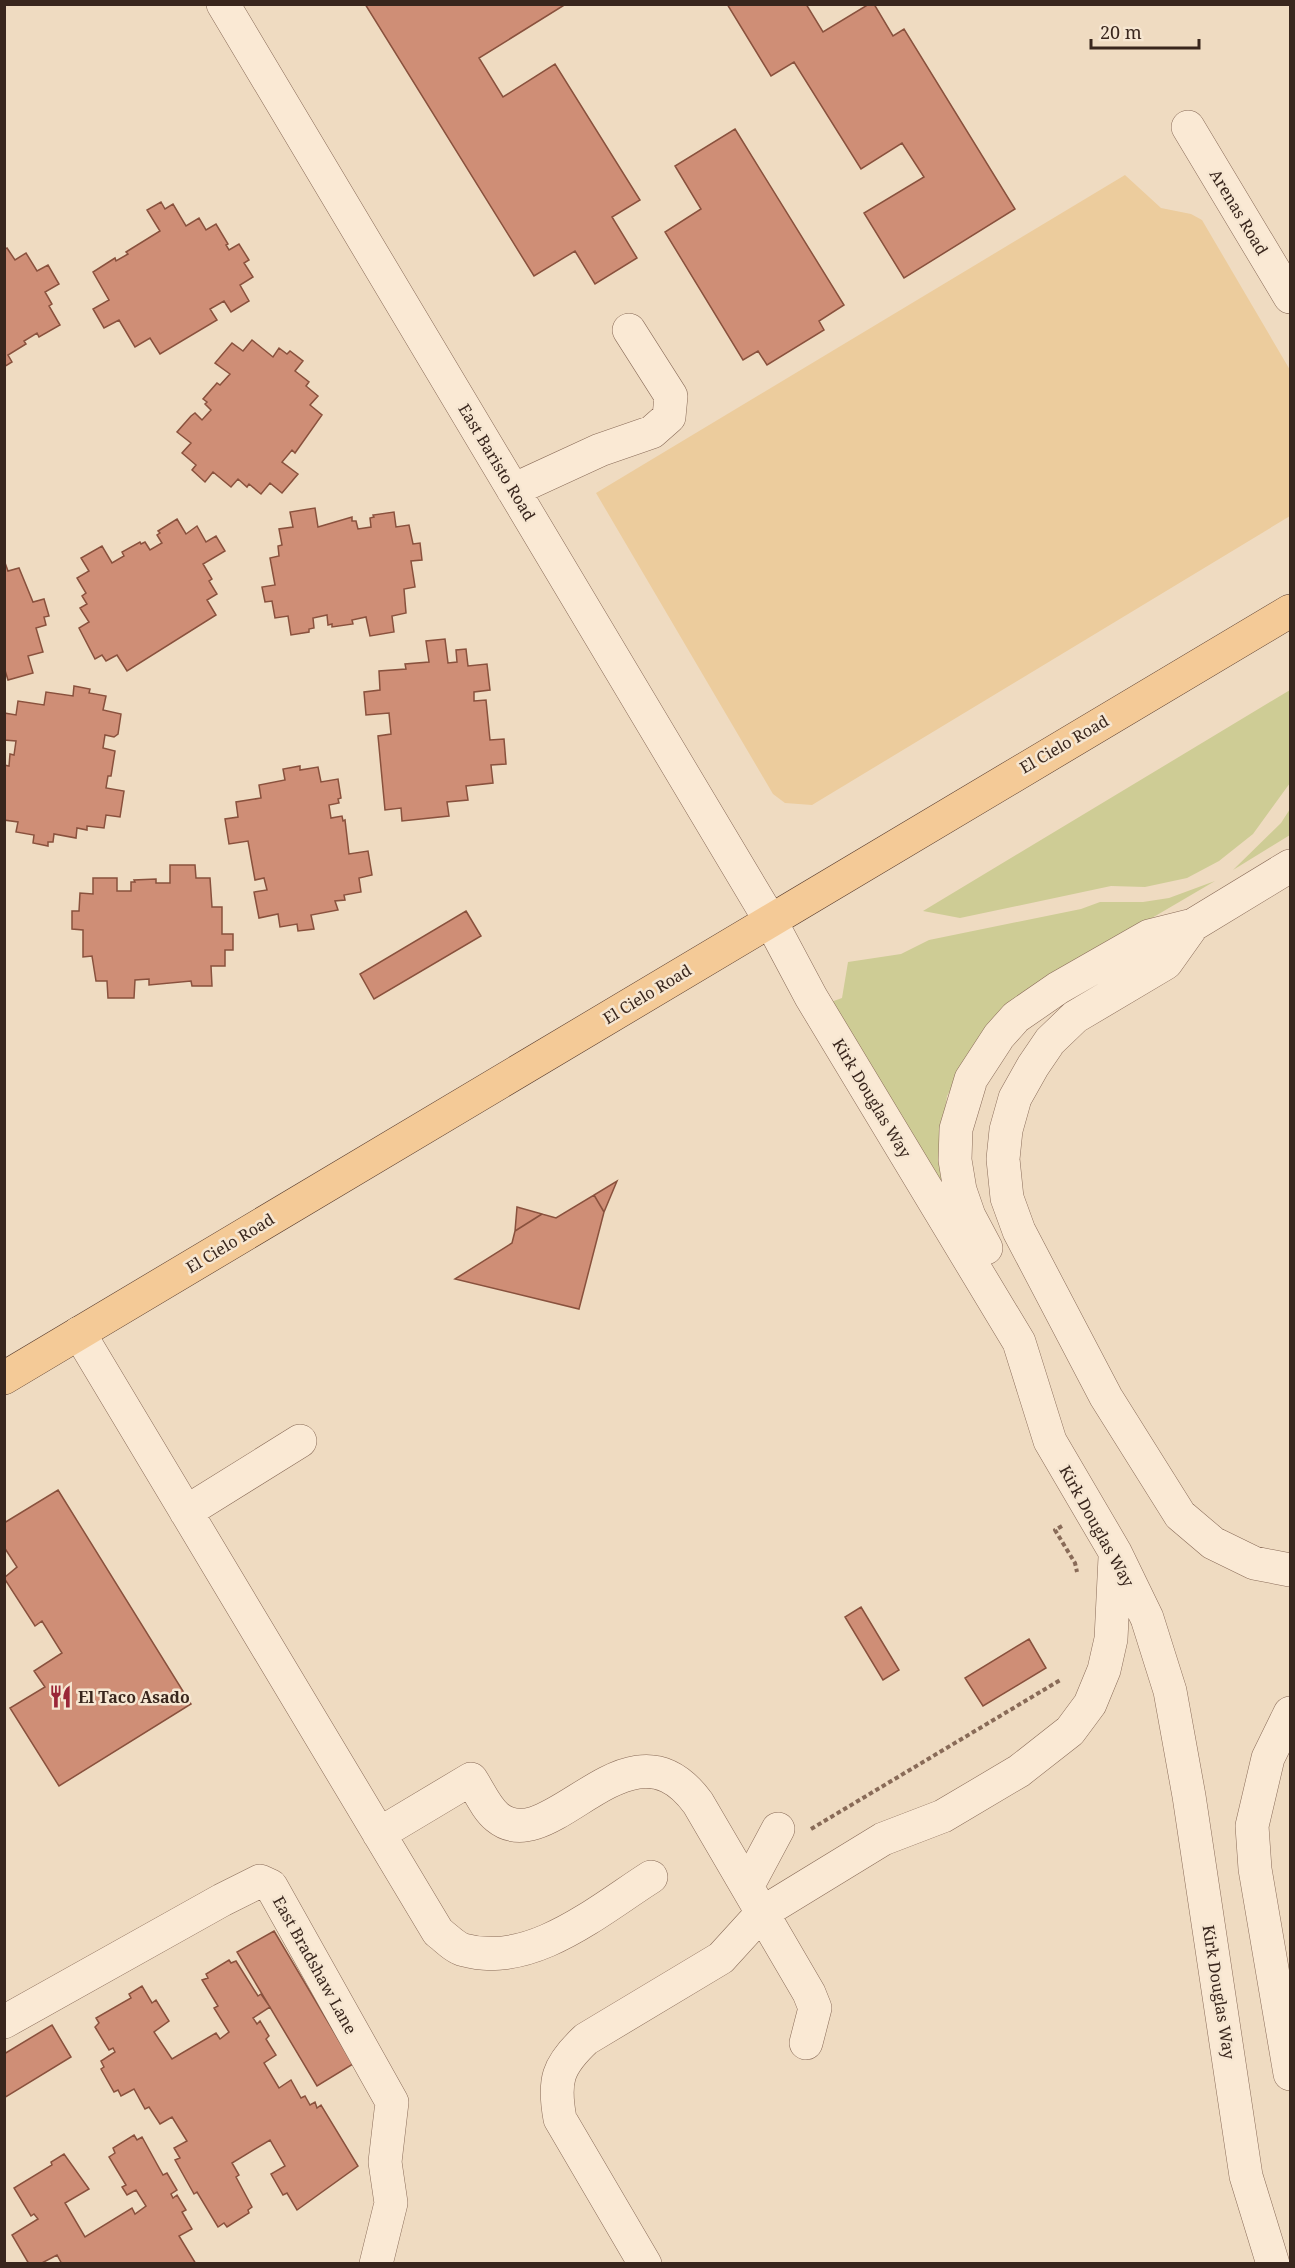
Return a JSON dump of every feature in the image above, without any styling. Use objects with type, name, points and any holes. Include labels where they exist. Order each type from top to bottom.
[{"type":"main road","name":"El Cielo Road","points":[[4,1378],[1290,611]]},
{"type":"street","name":"East Baristo Road","points":[[223,4],[770,920]]},
{"type":"street","name":"Arenas Road","points":[[1188,127],[1290,297]]},
{"type":"street","points":[[513,490],[600,450],[652,432],[669,417],[671,396],[629,330]]},
{"type":"street","points":[[1019,1342],[1015,1306],[969,1216],[960,1190],[955,1160],[956,1129],[971,1079],[999,1036],[1016,1017],[1036,1002],[1149,936],[1193,925],[1290,866]]},
{"type":"street","name":"Kirk Douglas Way","points":[[770,920],[817,1008],[1019,1342],[1050,1441],[1115,1552],[1147,1618],[1170,1691],[1189,1796],[1246,2176],[1274,2264]]},
{"type":"street","points":[[1193,925],[1166,963],[1076,1017],[1050,1041],[1015,1098],[1006,1130],[1003,1159],[1007,1198],[1020,1231],[1106,1397],[1180,1515],[1214,1543],[1254,1563],[1290,1570]]},
{"type":"street","points":[[79,1333],[438,1932],[463,1950],[502,1953],[539,1944],[651,1877]]},
{"type":"street","points":[[186,1512],[300,1441]]},
{"type":"street","points":[[755,1900],[826,1874],[883,1839],[943,1816],[1019,1771],[1070,1731],[1089,1704],[1104,1670],[1111,1639],[1115,1552]]},
{"type":"street","points":[[1290,1713],[1268,1758],[1252,1826],[1255,1869],[1290,2074]]},
{"type":"street","points":[[379,1834],[471,1779],[496,1817],[507,1823],[528,1825],[544,1820],[626,1774],[651,1772],[663,1775],[689,1791],[755,1900],[815,2008],[806,2043]]},
{"type":"street","points":[[645,2264],[560,2119],[556,2096],[558,2074],[569,2055],[586,2039],[721,1958],[755,1900],[778,1829]]},
{"type":"street","name":"East Bradshaw Lane","points":[[4,2022],[222,1899],[260,1881],[271,1886],[392,2102],[386,2162],[391,2203],[376,2264]]},
{"type":"path","points":[[1078,1573],[1075,1563],[1055,1530],[1089,1509]]},
{"type":"path","points":[[826,1874],[802,1835],[1068,1675]]},
{"type":"shaded area","points":[[1290,690],[1290,783],[1253,834],[1219,861],[1187,878],[1145,887],[1111,886],[960,918],[923,911]]},
{"type":"shaded area","points":[[1290,809],[1290,835],[1233,870],[1281,823]]},
{"type":"shaded area","points":[[1215,881],[1024,993],[976,1043],[947,1096],[939,1150],[946,1191],[831,1002],[842,998],[848,962],[901,954],[929,940],[1081,909],[1100,902],[1143,902],[1169,898]]},
{"type":"sand","points":[[1125,175],[1161,208],[1191,214],[1202,220],[1290,370],[1290,516],[812,805],[785,803],[773,794],[596,493]]},
{"type":"building","points":[[365,4],[566,4],[479,58],[503,97],[555,64],[640,200],[612,217],[637,258],[595,284],[575,251],[534,276]]},
{"type":"building","points":[[727,4],[806,4],[823,32],[869,4],[874,4],[893,36],[904,29],[1015,209],[904,278],[864,213],[924,177],[902,143],[861,169],[794,62],[771,76]]},
{"type":"building","points":[[735,129],[844,305],[819,321],[824,330],[767,365],[758,351],[743,360],[665,232],[701,209],[675,166]]},
{"type":"building","points":[[161,202],[165,209],[173,204],[186,226],[199,218],[206,230],[216,224],[229,250],[239,244],[249,260],[244,263],[253,277],[240,285],[249,301],[231,312],[224,301],[210,309],[217,320],[160,354],[150,338],[135,347],[119,320],[104,328],[93,309],[109,300],[93,272],[115,258],[116,261],[128,254],[126,252],[160,231],[147,210]]},
{"type":"building","points":[[7,248],[15,260],[26,253],[37,271],[48,265],[59,284],[45,292],[52,304],[49,306],[60,325],[39,337],[37,333],[24,341],[26,344],[8,355],[12,362],[4,367],[4,250]]},
{"type":"building","points":[[252,340],[273,357],[279,348],[287,354],[290,351],[303,361],[295,371],[309,382],[306,386],[318,396],[310,405],[322,415],[295,453],[292,450],[282,462],[298,474],[282,493],[270,483],[261,494],[249,484],[247,487],[238,479],[231,487],[213,472],[205,482],[192,470],[196,465],[182,453],[191,443],[177,432],[195,413],[202,420],[211,410],[203,399],[217,383],[220,385],[230,374],[215,363],[232,343],[243,351]]},
{"type":"building","points":[[315,508],[318,527],[352,517],[358,529],[371,527],[370,518],[374,517],[373,515],[394,512],[396,527],[409,525],[413,544],[420,543],[422,560],[411,561],[415,587],[404,589],[406,613],[392,616],[394,632],[370,636],[366,617],[352,620],[353,624],[332,627],[332,624],[328,625],[327,615],[313,618],[314,628],[309,629],[309,632],[291,635],[288,616],[275,618],[272,601],[265,602],[262,587],[275,585],[270,558],[279,556],[278,546],[282,545],[279,529],[293,527],[290,512]]},
{"type":"building","points":[[177,519],[186,534],[197,526],[206,542],[216,536],[225,551],[203,564],[212,579],[209,581],[217,594],[207,600],[216,615],[127,671],[117,655],[106,661],[102,655],[95,659],[79,628],[89,622],[80,608],[87,604],[82,596],[86,593],[77,578],[89,571],[81,558],[102,546],[112,563],[124,556],[122,552],[140,542],[141,544],[145,542],[150,550],[162,543],[157,535],[160,533],[158,531]]},
{"type":"building","points":[[4,560],[8,571],[19,568],[33,602],[44,599],[49,616],[44,617],[46,625],[36,628],[43,652],[28,656],[33,673],[8,680],[4,667]]},
{"type":"building","points":[[445,639],[448,663],[457,662],[456,650],[466,649],[468,666],[487,664],[490,690],[474,692],[474,701],[486,700],[490,740],[504,739],[506,764],[491,765],[493,783],[466,786],[468,800],[447,802],[449,816],[402,821],[401,808],[385,810],[378,736],[391,734],[389,713],[366,715],[364,692],[380,690],[379,671],[406,669],[405,664],[429,662],[426,641]]},
{"type":"building","points":[[74,686],[90,689],[89,693],[106,696],[103,710],[121,714],[118,734],[114,737],[105,735],[103,748],[115,751],[111,776],[108,776],[106,788],[124,791],[120,817],[106,815],[104,828],[87,826],[87,830],[77,828],[76,838],[54,834],[53,842],[48,842],[48,846],[33,843],[34,835],[16,832],[18,822],[4,820],[4,765],[9,766],[10,754],[14,755],[16,741],[4,740],[4,713],[16,715],[18,701],[44,705],[46,692],[73,696]]},
{"type":"building","points":[[300,766],[300,770],[318,767],[321,782],[338,779],[341,798],[338,799],[339,803],[329,805],[331,818],[342,816],[343,821],[345,820],[349,854],[368,851],[372,875],[359,878],[361,892],[344,895],[345,900],[335,901],[338,910],[311,915],[314,929],[298,931],[297,924],[280,927],[278,914],[259,918],[254,892],[267,890],[264,878],[255,880],[248,841],[229,844],[225,819],[238,817],[236,802],[261,798],[259,785],[285,780],[283,769]]},
{"type":"building","points":[[170,865],[195,865],[196,878],[210,878],[212,907],[222,907],[222,934],[233,934],[233,950],[225,950],[225,966],[211,966],[212,986],[192,986],[191,981],[149,985],[149,979],[135,980],[134,998],[108,998],[107,981],[96,981],[92,956],[83,957],[83,930],[72,929],[72,911],[79,911],[80,893],[93,894],[93,878],[117,878],[117,891],[131,891],[131,882],[135,882],[134,880],[156,879],[156,883],[170,883]]},
{"type":"building","points":[[466,911],[481,936],[374,999],[360,974]]},
{"type":"building","points":[[617,1181],[604,1212],[594,1195]]},
{"type":"building","points":[[594,1195],[604,1212],[579,1309],[455,1279],[512,1243],[515,1231],[542,1214],[556,1218]]},
{"type":"building","points":[[517,1207],[542,1214],[515,1231]]},
{"type":"building","points":[[58,1490],[191,1704],[59,1786],[10,1708],[45,1687],[34,1671],[62,1653],[42,1621],[35,1626],[4,1578],[17,1567],[4,1547],[4,1523]]},
{"type":"building","points":[[861,1607],[899,1670],[883,1680],[845,1617]]},
{"type":"building","points":[[1029,1639],[1046,1668],[983,1706],[965,1678]]},
{"type":"building","points":[[274,1931],[353,2064],[317,2086],[237,1952]]},
{"type":"building","points":[[229,1960],[231,1963],[236,1961],[258,1996],[261,1994],[270,2007],[253,2018],[257,2024],[260,2021],[269,2036],[266,2039],[276,2055],[264,2063],[279,2088],[291,2080],[301,2098],[305,2096],[310,2105],[315,2102],[317,2108],[321,2105],[358,2166],[297,2210],[287,2193],[283,2195],[271,2174],[285,2166],[270,2140],[232,2163],[239,2175],[236,2177],[252,2207],[248,2210],[249,2213],[227,2227],[224,2223],[218,2227],[197,2192],[194,2194],[175,2160],[180,2158],[174,2148],[187,2141],[172,2117],[160,2124],[149,2107],[145,2109],[134,2089],[121,2096],[118,2090],[114,2092],[101,2069],[104,2067],[101,2061],[115,2052],[113,2048],[109,2050],[95,2027],[99,2023],[96,2018],[131,1998],[129,1994],[142,1986],[152,2003],[156,2000],[169,2021],[154,2032],[172,2059],[216,2033],[220,2039],[229,2032],[214,2008],[218,2006],[202,1980],[208,1978],[206,1974]]},
{"type":"building","points":[[52,2025],[71,2057],[4,2098],[4,2054]]},
{"type":"building","points":[[134,2135],[137,2140],[142,2137],[163,2175],[167,2173],[177,2190],[171,2194],[173,2198],[177,2195],[186,2210],[182,2212],[192,2229],[179,2236],[196,2264],[62,2264],[57,2255],[40,2264],[29,2264],[12,2235],[38,2219],[34,2214],[31,2216],[14,2188],[52,2165],[51,2162],[64,2154],[89,2189],[65,2203],[85,2237],[132,2208],[135,2214],[146,2206],[136,2190],[127,2195],[122,2187],[126,2185],[109,2157],[115,2153],[113,2148]]},
{"type":"place","name":"El Taco Asado","points":[[60,1697]]}]
